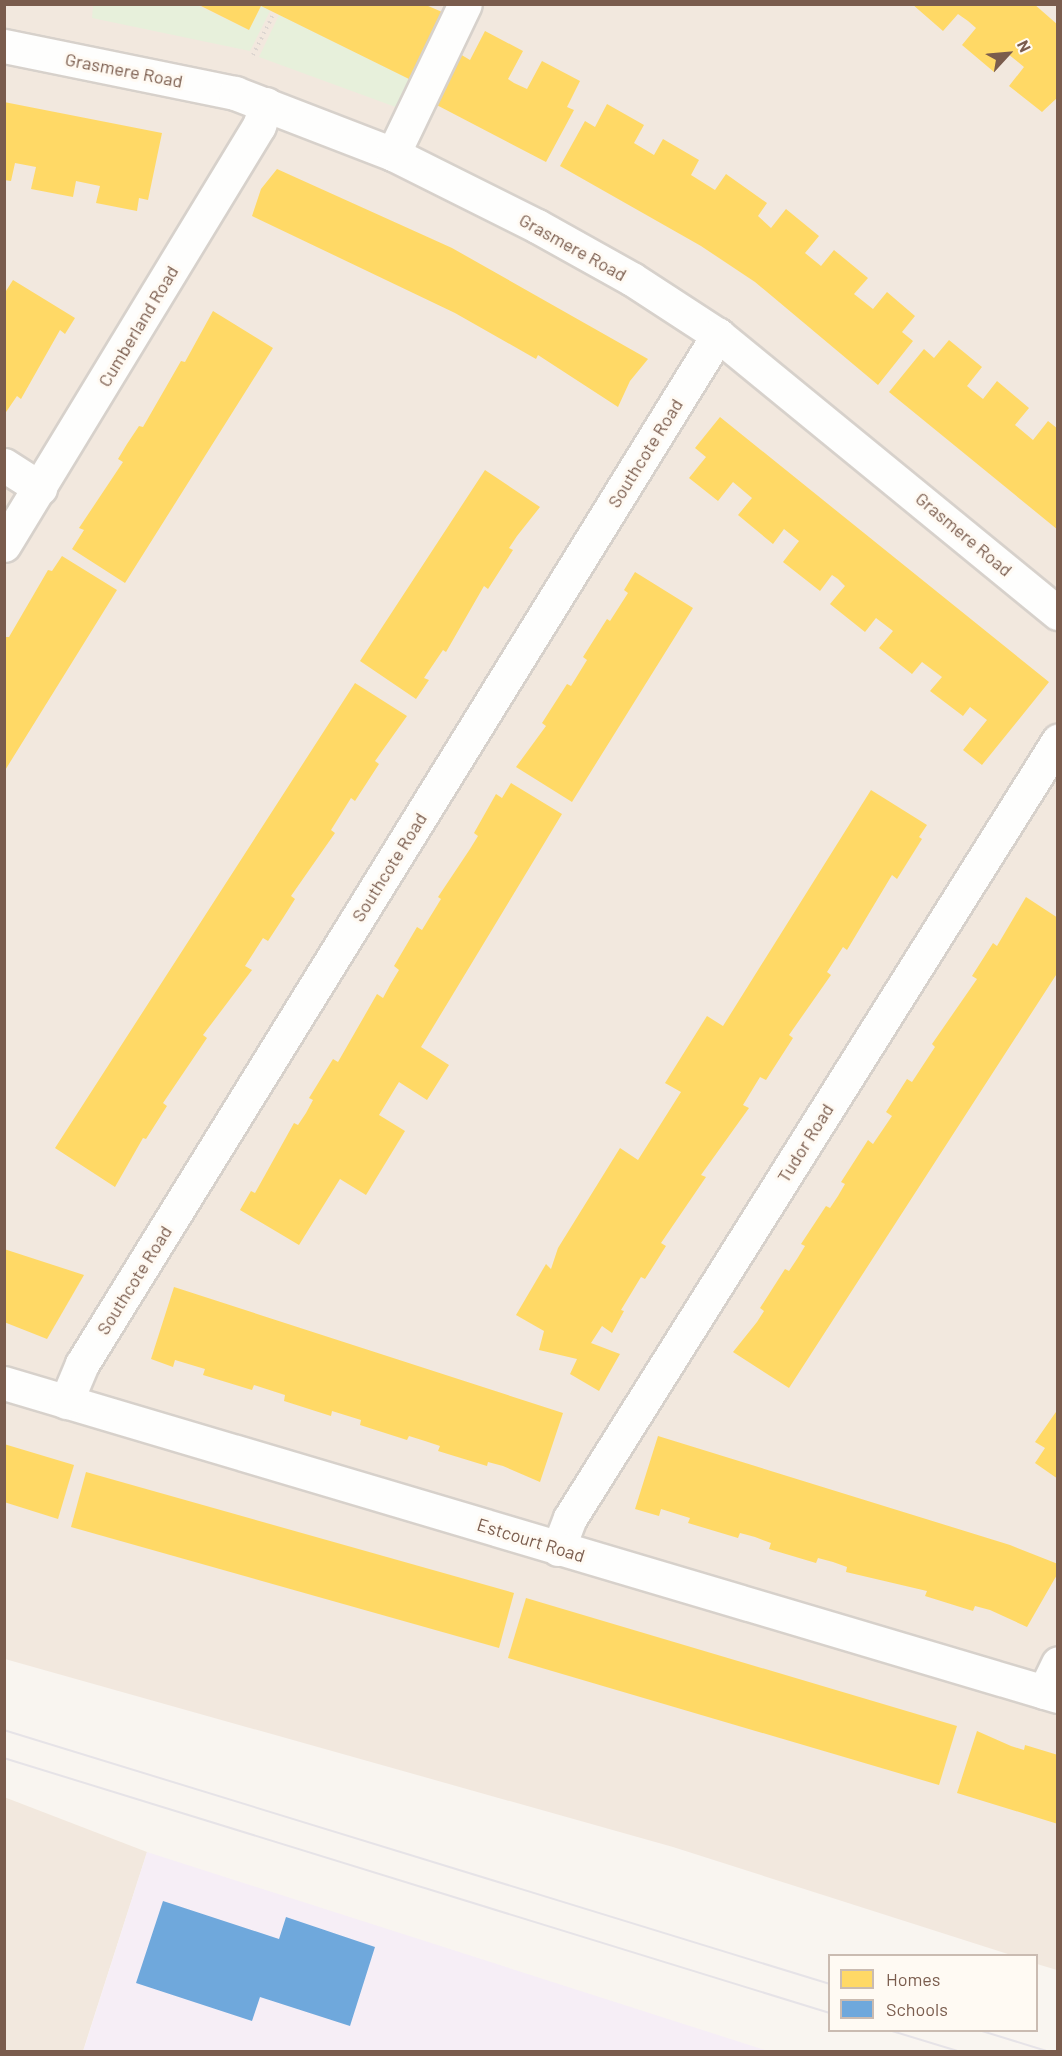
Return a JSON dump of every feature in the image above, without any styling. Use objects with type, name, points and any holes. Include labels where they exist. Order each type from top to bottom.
[{"type":"street","points":[[393,154],[465,4]]},
{"type":"street","name":"Grasmere Road","points":[[4,46],[235,93],[266,104],[393,154],[632,279],[718,335],[1058,612]]},
{"type":"street","name":"Cumberland Road","points":[[4,545],[259,126],[266,104]]},
{"type":"street","name":"Southcote Road","points":[[66,1402],[82,1364],[718,335]]},
{"type":"street","points":[[4,465],[40,488]]},
{"type":"street","name":"Tudor Road","points":[[558,1549],[570,1518],[1058,741]]},
{"type":"street","name":"Estcourt Road","points":[[4,1383],[1051,1694]]},
{"type":"street","points":[[1051,1694],[1058,1663]]},
{"type":"path","points":[[235,93],[274,13]]},
{"type":"shaded area","points":[[4,5],[1057,5],[1057,1970],[1038,1964],[1038,1954],[1008,1954],[673,1847],[5,1659]]},
{"type":"shaded area","points":[[4,1797],[147,1852],[83,2051],[5,2051]]},
{"type":"shaded area","points":[[147,1852],[768,2051],[83,2052]]},
{"type":"green space","points":[[93,5],[197,5],[249,30],[261,6],[270,11],[250,51],[92,18]]},
{"type":"green space","points":[[279,15],[409,79],[401,109],[259,57]]},
{"type":"building: Homes","points":[[197,4],[426,5],[442,12],[409,79],[261,6],[249,30]]},
{"type":"building: Homes","points":[[912,4],[1034,4],[1058,25],[1058,97],[1042,112],[1009,86],[1024,67],[1018,62],[1008,54],[994,72],[962,45],[976,28],[968,21],[958,14],[943,31]]},
{"type":"building: Homes","points":[[485,31],[523,51],[508,79],[514,83],[527,89],[542,61],[580,81],[567,107],[574,110],[546,162],[429,101],[455,51],[470,60]]},
{"type":"building: Homes","points":[[4,102],[162,133],[148,200],[139,198],[137,211],[96,203],[100,186],[76,181],[73,197],[31,189],[36,167],[15,163],[11,181],[4,180]]},
{"type":"building: Homes","points":[[607,104],[644,125],[634,143],[654,155],[663,139],[699,160],[691,175],[715,190],[726,174],[767,203],[758,216],[771,228],[786,209],[819,236],[805,253],[821,266],[834,250],[868,278],[854,294],[873,309],[887,292],[915,316],[902,332],[913,341],[878,385],[755,282],[701,246],[560,166],[585,121],[595,127]]},
{"type":"building: Homes","points":[[277,169],[452,248],[648,359],[630,381],[618,407],[538,355],[536,359],[455,313],[252,216],[261,189]]},
{"type":"building: Homes","points":[[13,280],[75,318],[65,334],[60,330],[21,399],[17,396],[4,415],[4,294]]},
{"type":"building: Homes","points":[[213,311],[273,348],[125,583],[72,549],[84,530],[79,528],[123,462],[118,459],[139,426],[143,427],[181,361],[185,362]]},
{"type":"building: Homes","points":[[949,340],[982,367],[967,386],[983,399],[997,381],[1029,408],[1015,425],[1033,440],[1048,421],[1058,429],[1058,530],[889,392],[924,349],[934,358]]},
{"type":"building: Homes","points":[[720,417],[1049,682],[982,765],[963,750],[987,720],[970,707],[963,716],[930,691],[942,677],[922,662],[912,674],[879,648],[893,631],[876,618],[865,632],[830,604],[845,586],[838,579],[832,575],[820,591],[783,562],[799,541],[784,529],[773,544],[738,515],[752,498],[733,482],[718,501],[689,478],[706,457],[695,448]]},
{"type":"building: Homes","points":[[485,470],[540,507],[509,548],[513,550],[488,589],[484,586],[446,652],[443,650],[424,678],[429,680],[416,699],[360,661]]},
{"type":"building: Homes","points":[[62,556],[117,590],[4,772],[4,637],[9,637],[48,570],[52,571]]},
{"type":"building: Homes","points":[[635,572],[693,608],[572,802],[516,767],[546,726],[542,723],[567,684],[571,686],[587,660],[583,657],[607,619],[610,621],[628,593],[624,590]]},
{"type":"building: Homes","points":[[355,683],[407,716],[375,761],[379,764],[355,801],[351,798],[331,830],[335,833],[291,896],[295,899],[283,918],[268,941],[263,938],[245,966],[252,970],[203,1035],[207,1038],[163,1103],[167,1106],[146,1139],[143,1138],[115,1187],[55,1148]]},
{"type":"building: Homes","points":[[511,783],[562,814],[421,1047],[449,1065],[427,1100],[399,1082],[379,1115],[405,1131],[366,1195],[340,1179],[299,1245],[240,1210],[251,1191],[255,1193],[294,1123],[298,1125],[306,1113],[313,1100],[309,1098],[333,1059],[338,1062],[377,994],[383,998],[399,970],[394,966],[417,927],[422,930],[441,899],[438,897],[478,836],[474,833],[496,794],[502,798]]},
{"type":"building: Homes","points":[[871,790],[927,825],[919,837],[922,839],[897,879],[892,875],[847,950],[843,947],[827,972],[831,975],[789,1035],[793,1038],[766,1080],[760,1077],[743,1105],[749,1108],[701,1175],[706,1177],[661,1243],[666,1246],[645,1279],[641,1277],[621,1310],[624,1311],[612,1333],[602,1326],[591,1343],[620,1354],[599,1391],[570,1374],[577,1359],[539,1350],[544,1331],[516,1315],[546,1264],[551,1269],[558,1248],[620,1148],[638,1160],[681,1092],[665,1083],[707,1016],[723,1026]]},
{"type":"building: Homes","points":[[1026,897],[1058,918],[1058,972],[789,1388],[733,1352],[757,1322],[764,1311],[760,1308],[785,1269],[789,1271],[797,1259],[805,1246],[801,1244],[826,1206],[830,1208],[838,1196],[845,1184],[841,1182],[868,1140],[873,1144],[892,1116],[886,1112],[907,1079],[912,1082],[935,1047],[932,1044],[977,979],[972,976],[993,943],[997,946]]},
{"type":"building: Homes","points":[[4,1249],[84,1275],[47,1339],[4,1322]]},
{"type":"building: Homes","points":[[174,1287],[563,1413],[540,1482],[503,1466],[488,1462],[487,1466],[438,1451],[440,1446],[425,1441],[409,1436],[407,1440],[360,1425],[361,1420],[332,1411],[331,1416],[284,1401],[285,1395],[254,1385],[252,1390],[203,1375],[205,1369],[175,1360],[173,1367],[151,1359]]},
{"type":"building: Homes","points":[[1058,1409],[1058,1479],[1035,1463],[1045,1448],[1035,1442]]},
{"type":"building: Homes","points":[[658,1436],[1010,1545],[1058,1564],[1058,1573],[1027,1627],[990,1610],[975,1606],[973,1611],[925,1596],[927,1591],[846,1572],[847,1567],[833,1562],[818,1558],[816,1563],[769,1549],[771,1543],[755,1537],[740,1533],[738,1538],[688,1523],[690,1518],[661,1509],[659,1516],[635,1509]]},
{"type":"building: Homes","points":[[4,1444],[74,1465],[58,1519],[4,1502]]},
{"type":"building: Homes","points":[[86,1472],[514,1593],[499,1648],[71,1527]]},
{"type":"building: Homes","points":[[526,1598],[957,1726],[939,1785],[508,1658]]},
{"type":"building: Homes","points":[[977,1731],[1024,1750],[1025,1745],[1058,1755],[1058,1824],[957,1793]]},
{"type":"building: Schools","points":[[163,1901],[279,1939],[286,1917],[375,1947],[350,2026],[260,1997],[252,2021],[136,1983]]},
{"type":"tram line","points":[[4,1730],[828,1983]]},
{"type":"tram line","points":[[4,1758],[828,2012]]},
{"type":"tram line","points":[[896,2032],[961,2052]]},
{"type":"tram line","points":[[985,2032],[1050,2052]]}]
